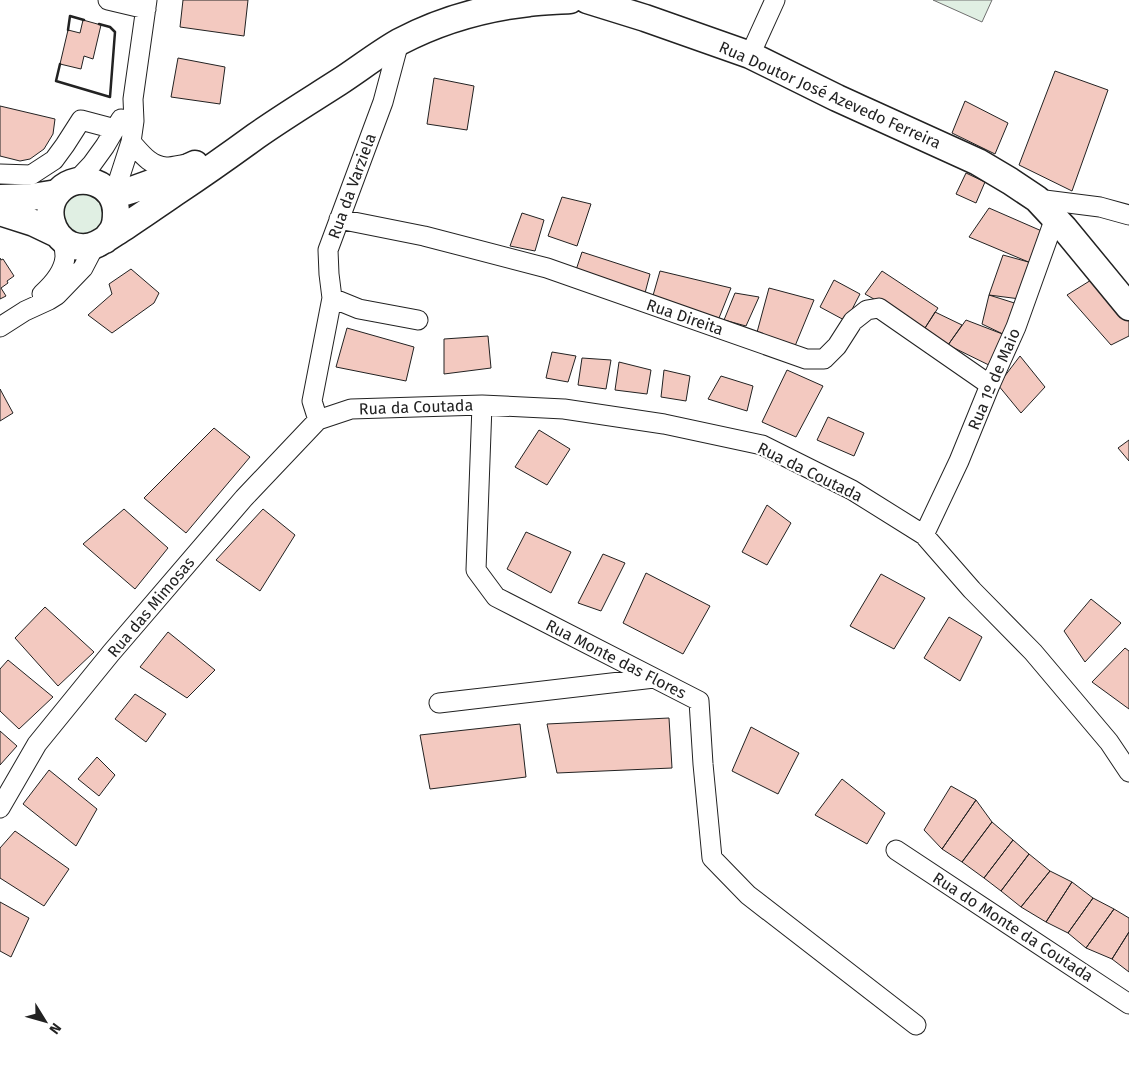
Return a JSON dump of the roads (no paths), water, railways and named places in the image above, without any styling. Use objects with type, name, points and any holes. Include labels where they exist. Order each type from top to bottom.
[{"type":"main road","points":[[0,212],[34,222],[73,246],[83,248],[100,242],[216,166],[257,135],[399,42],[438,25],[473,13],[529,3],[570,0]]},
{"type":"main road","name":"Rua Doutor José Azevedo Ferreira","points":[[587,0],[645,18],[750,56],[978,162],[1036,199],[1062,211],[1064,228],[1129,307]]},
{"type":"main road","points":[[112,196],[170,177],[257,135]]},
{"type":"main road","points":[[0,198],[32,197],[87,180],[96,182],[106,188],[112,196],[116,207],[116,220],[112,231],[100,242]]},
{"type":"main road","points":[[60,237],[51,224],[50,207],[66,187]]},
{"type":"street","points":[[108,0],[146,4],[133,99],[134,121],[131,142],[112,196]]},
{"type":"street","points":[[750,56],[775,0]]},
{"type":"street","name":"Rua da Varziela","points":[[318,420],[312,401],[332,298],[328,250],[383,102],[399,42]]},
{"type":"street","points":[[66,187],[92,164],[133,99]]},
{"type":"street","points":[[0,174],[31,175],[54,160],[81,120],[115,129]]},
{"type":"street","points":[[131,142],[153,164],[166,167],[200,162]]},
{"type":"street","points":[[1062,211],[1100,207],[1129,215]]},
{"type":"street","name":"Rua 1º de Maio","points":[[924,535],[959,461],[1016,327],[1062,211]]},
{"type":"street","name":"Rua Direita","points":[[339,219],[424,236],[547,268],[806,359],[824,359],[837,346],[853,321],[867,310],[879,308],[990,385]]},
{"type":"street","points":[[25,311],[50,288],[63,267],[65,256],[60,237]]},
{"type":"street","points":[[0,327],[25,311],[57,295],[83,268],[100,242]]},
{"type":"street","points":[[332,298],[359,309],[418,320]]},
{"type":"street","name":"Rua da Coutada","points":[[318,420],[351,409],[482,405],[564,409],[664,424],[762,445],[852,490],[924,535],[972,590],[1032,652],[1109,742],[1129,772]]},
{"type":"street","name":"Rua Monte das Flores","points":[[482,405],[476,570],[496,597],[699,701],[712,858],[748,895],[916,1024]]},
{"type":"street","name":"Rua das Mimosas","points":[[0,808],[37,744],[111,653],[244,498],[318,420]]},
{"type":"street","points":[[439,703],[654,678]]},
{"type":"street","name":"Rua do Monte da Coutada","points":[[896,850],[1129,1004]]}]
